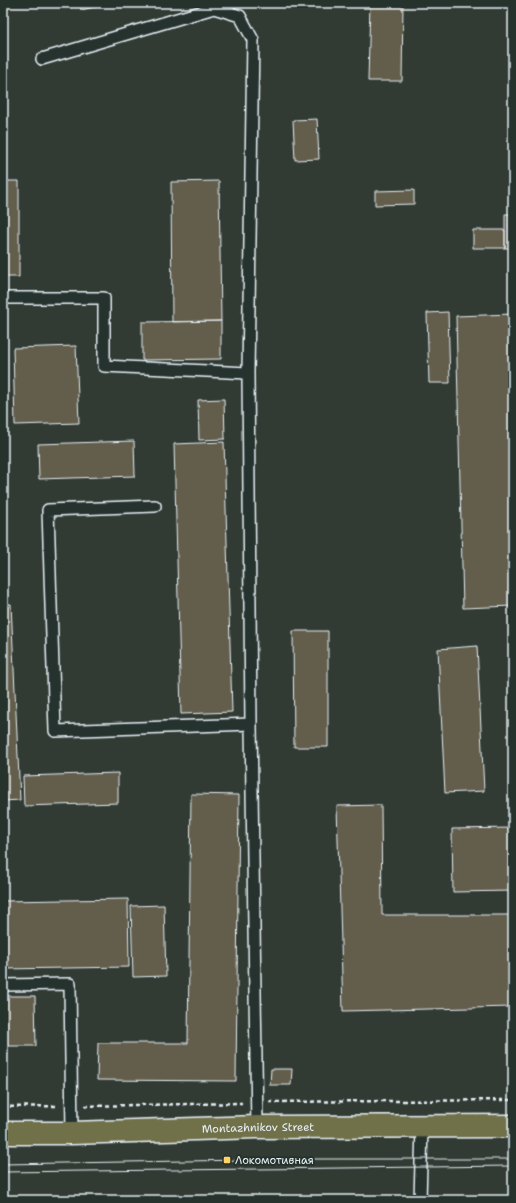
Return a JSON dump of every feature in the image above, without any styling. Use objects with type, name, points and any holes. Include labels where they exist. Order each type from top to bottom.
[{"type":"main road","name":"Montazhnikov Street","points":[[3,1133],[72,1133],[256,1127],[513,1126]]},
{"type":"lane","points":[[42,59],[214,6],[240,16],[253,40],[248,373],[256,1127]]},
{"type":"lane","points":[[3,298],[104,298],[104,366],[248,373]]},
{"type":"lane","points":[[155,506],[48,510],[55,731],[251,724]]},
{"type":"lane","points":[[3,985],[70,984],[72,1133]]},
{"type":"lane","points":[[420,1200],[422,1126]]},
{"type":"building","points":[[80,3],[114,3],[81,10]]},
{"type":"building","points":[[370,3],[403,3],[402,81],[368,81]]},
{"type":"building","points":[[317,119],[319,159],[295,160],[293,120]]},
{"type":"building","points":[[3,181],[19,181],[19,277],[3,277]]},
{"type":"building","points":[[219,181],[221,321],[172,322],[171,182]]},
{"type":"building","points":[[414,190],[414,204],[375,205],[375,191]]},
{"type":"building","points":[[505,214],[513,214],[513,248],[505,248]]},
{"type":"building","points":[[473,230],[505,230],[505,248],[473,248]]},
{"type":"building","points":[[448,312],[450,383],[429,383],[427,313]]},
{"type":"building","points":[[513,314],[513,606],[463,608],[456,316]]},
{"type":"building","points":[[221,321],[221,359],[142,360],[142,322]]},
{"type":"building","points":[[76,346],[79,423],[15,425],[13,348]]},
{"type":"building","points":[[224,399],[225,439],[199,440],[198,400]]},
{"type":"building","points":[[134,441],[135,476],[39,479],[38,444]]},
{"type":"building","points":[[224,442],[232,712],[181,714],[174,444]]},
{"type":"building","points":[[3,604],[11,604],[20,800],[3,801]]},
{"type":"building","points":[[293,631],[328,631],[328,747],[294,747]]},
{"type":"building","points":[[477,646],[484,791],[445,793],[438,649]]},
{"type":"building","points":[[118,773],[118,803],[24,806],[23,776]]},
{"type":"building","points":[[191,794],[239,795],[236,1081],[97,1080],[98,1043],[188,1043]]},
{"type":"building","points":[[381,805],[382,915],[513,915],[513,1007],[343,1011],[337,806]]},
{"type":"building","points":[[513,828],[513,891],[453,892],[452,829]]},
{"type":"building","points":[[128,899],[129,967],[3,969],[3,901]]},
{"type":"building","points":[[164,905],[166,976],[133,977],[131,906]]},
{"type":"building","points":[[3,996],[35,996],[36,1046],[3,1046]]},
{"type":"building","points":[[271,1069],[292,1069],[291,1085],[270,1085]]},
{"type":"tram line","points":[[3,1164],[307,1159],[513,1159]]},
{"type":"tram line","points":[[3,1172],[513,1166]]},
{"type":"place","name":"Локомотивная","points":[[227,1160]]}]
